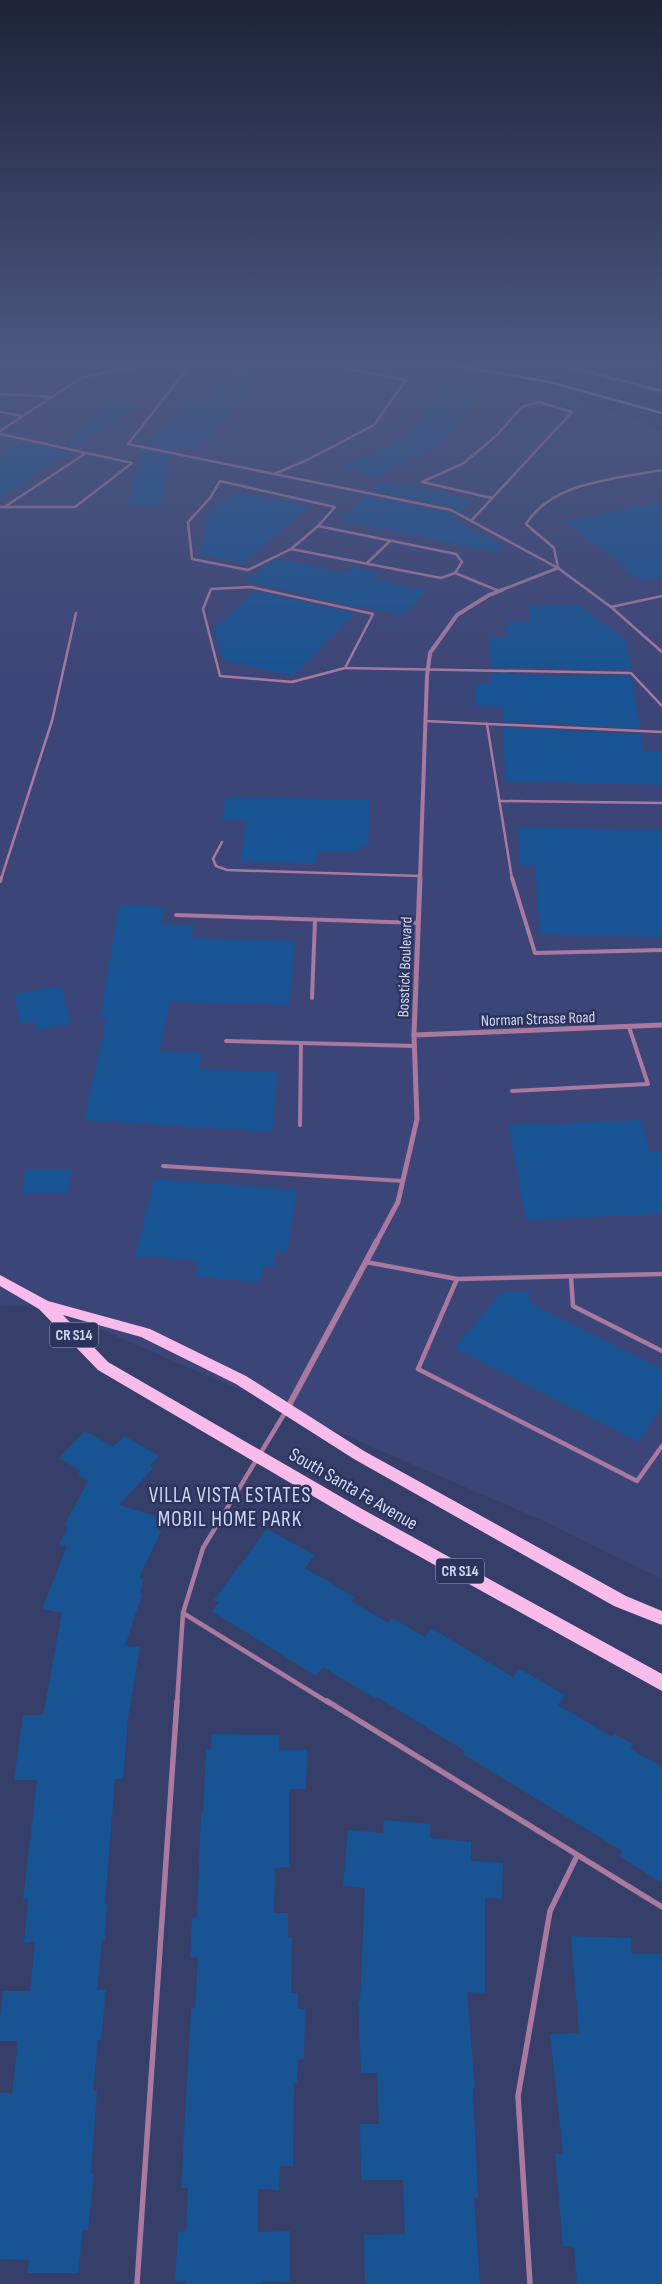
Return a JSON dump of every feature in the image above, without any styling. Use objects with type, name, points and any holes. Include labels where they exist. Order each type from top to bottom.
[{"type":"main road","name":"South Santa Fe Avenue","points":[[0,1280],[44,1305],[145,1333],[241,1380],[359,1455],[603,1591],[662,1618]]},
{"type":"main road","name":"South Santa Fe Avenue","points":[[44,1305],[103,1366],[357,1514],[662,1684]]},
{"type":"street","name":"Bosstick Boulevard","points":[[287,1410],[398,1202],[417,1119],[414,1036],[425,722],[430,653],[457,615],[499,591],[558,568]]},
{"type":"street","name":"Norman Strasse Road","points":[[414,1036],[662,1026]]},
{"type":"lane","points":[[5,507],[61,470]]},
{"type":"lane","points":[[0,507],[75,507],[123,470]]},
{"type":"lane","points":[[253,470],[451,510],[558,568],[611,607],[662,652]]},
{"type":"lane","points":[[274,474],[284,470]]},
{"type":"lane","points":[[449,470],[422,482],[492,498]]},
{"type":"lane","points":[[471,521],[519,470]]},
{"type":"lane","points":[[558,568],[554,548],[526,524],[529,515],[554,497],[586,485],[662,470]]},
{"type":"lane","points":[[220,481],[334,507],[318,526],[291,549],[248,570],[192,559],[188,522],[210,498],[220,481]]},
{"type":"lane","points":[[291,549],[441,578],[455,573],[462,562],[456,554],[318,526]]},
{"type":"lane","points":[[367,563],[390,541]]},
{"type":"lane","points":[[455,573],[499,591]]},
{"type":"lane","points":[[345,668],[373,614],[251,587],[211,589],[203,609],[220,676],[292,682],[345,668],[631,673],[662,706]]},
{"type":"lane","points":[[611,607],[662,596]]},
{"type":"lane","points":[[0,881],[52,720],[76,613]]},
{"type":"lane","points":[[425,722],[662,732]]},
{"type":"lane","points":[[488,724],[512,880],[534,953],[662,950]]},
{"type":"lane","points":[[499,801],[662,804]]},
{"type":"lane","points":[[222,842],[213,859],[216,866],[227,870],[420,876]]},
{"type":"lane","points":[[176,915],[418,923]]},
{"type":"lane","points":[[312,998],[315,920]]},
{"type":"lane","points":[[512,1091],[648,1084],[629,1027]]},
{"type":"lane","points":[[226,1041],[415,1046]]},
{"type":"lane","points":[[300,1125],[301,1043]]},
{"type":"lane","points":[[163,1166],[403,1181]]},
{"type":"lane","points":[[366,1262],[457,1279],[662,1274]]},
{"type":"lane","points":[[572,1277],[573,1306],[662,1350]]},
{"type":"lane","points":[[457,1279],[418,1369],[637,1481],[662,1446]]},
{"type":"lane","points":[[138,2284],[183,1613],[203,1548],[287,1410]]},
{"type":"lane","points":[[183,1613],[662,1907]]},
{"type":"lane","points":[[530,2284],[518,2096],[550,1911],[577,1856]]},
{"type":"shaded area","points":[[0,470],[662,470],[662,1579],[539,1519],[44,1305],[0,1306]]},
{"type":"building","points":[[0,470],[43,470],[0,498]]},
{"type":"building","points":[[138,470],[168,470],[160,506],[128,505]]},
{"type":"building","points":[[348,470],[390,470],[372,478]]},
{"type":"building","points":[[382,482],[459,496],[456,499],[471,502],[462,512],[452,507],[372,491]]},
{"type":"building","points":[[243,493],[309,506],[244,563],[200,554],[209,512],[231,495]]},
{"type":"building","points":[[366,496],[450,513],[458,517],[454,521],[502,546],[500,553],[340,520]]},
{"type":"building","points":[[662,502],[662,577],[642,582],[566,521]]},
{"type":"building","points":[[278,559],[347,573],[353,567],[379,573],[373,579],[427,590],[403,616],[361,606],[360,608],[247,581],[265,565]]},
{"type":"building","points":[[255,591],[355,613],[293,676],[223,660],[213,629]]},
{"type":"building","points":[[529,605],[580,606],[626,640],[631,670],[491,667],[489,638],[507,638],[506,622],[531,622]]},
{"type":"building","points":[[491,674],[630,676],[640,728],[503,721],[502,707],[476,706],[476,684],[492,684]]},
{"type":"building","points":[[503,728],[641,734],[644,751],[662,751],[662,785],[506,781]]},
{"type":"building","points":[[226,797],[370,800],[368,847],[360,846],[359,852],[317,851],[316,863],[240,862],[246,820],[222,820]]},
{"type":"building","points":[[518,827],[662,830],[662,937],[540,934],[535,865],[520,865]]},
{"type":"building","points":[[119,905],[165,907],[161,924],[194,925],[191,938],[295,941],[289,1005],[170,1002],[159,1052],[202,1053],[199,1069],[278,1072],[272,1132],[84,1120],[107,1018],[100,1019]]},
{"type":"building","points":[[61,986],[71,1024],[36,1030],[34,1022],[20,1023],[14,994]]},
{"type":"building","points":[[641,1120],[650,1151],[662,1151],[662,1214],[526,1220],[508,1125]]},
{"type":"building","points":[[26,1170],[71,1170],[68,1193],[22,1193]]},
{"type":"building","points":[[154,1179],[297,1190],[287,1252],[276,1251],[274,1267],[263,1266],[260,1282],[195,1277],[199,1261],[135,1256]]},
{"type":"building","points":[[502,1291],[529,1291],[531,1304],[662,1369],[662,1406],[638,1442],[455,1348]]},
{"type":"building","points":[[85,1431],[113,1447],[124,1436],[159,1456],[150,1466],[153,1468],[119,1505],[163,1518],[158,1530],[161,1531],[139,1578],[144,1579],[140,1593],[142,1594],[125,1646],[140,1647],[128,1718],[123,1779],[115,1779],[105,1903],[107,1903],[105,1940],[102,1940],[97,1990],[106,1990],[101,2040],[98,2040],[93,2091],[97,2091],[91,2173],[94,2173],[88,2230],[83,2230],[78,2273],[27,2273],[29,2260],[0,2259],[0,2093],[12,2093],[18,2041],[0,2041],[0,2017],[3,1991],[30,1991],[35,1942],[24,1943],[28,1899],[23,1900],[37,1780],[14,1780],[23,1715],[43,1715],[62,1613],[42,1609],[67,1546],[59,1544],[68,1527],[64,1526],[88,1481],[78,1475],[81,1471],[59,1458]]},
{"type":"building","points":[[267,1529],[314,1555],[305,1568],[354,1597],[351,1601],[388,1623],[392,1618],[425,1637],[431,1628],[513,1677],[518,1669],[529,1674],[565,1695],[558,1705],[612,1737],[614,1734],[633,1744],[631,1749],[662,1767],[662,1883],[619,1856],[622,1851],[463,1754],[465,1751],[377,1697],[376,1699],[323,1667],[316,1676],[212,1611],[219,1602],[214,1600]]},
{"type":"building","points":[[212,1734],[280,1735],[279,1750],[307,1750],[306,1789],[289,1789],[289,1867],[275,1868],[274,1913],[288,1913],[288,1937],[292,1938],[291,1993],[298,1993],[298,2009],[305,2009],[304,2059],[298,2060],[297,2083],[294,2083],[293,2166],[280,2166],[279,2190],[258,2189],[258,2232],[290,2231],[290,2282],[261,2281],[261,2284],[186,2284],[186,2281],[175,2281],[178,2232],[186,2231],[188,2188],[181,2188],[191,2009],[195,2008],[198,1957],[190,1958],[192,1918],[196,1918],[197,1915],[201,1813],[203,1813],[206,1749],[211,1749]]},
{"type":"building","points":[[384,1820],[431,1824],[430,1838],[471,1842],[471,1861],[503,1863],[502,1899],[485,1898],[485,1993],[467,1992],[475,2088],[473,2088],[478,2198],[474,2198],[480,2284],[365,2284],[364,2235],[405,2234],[403,2180],[361,2180],[360,2124],[379,2124],[377,2073],[361,2073],[358,2001],[360,2001],[365,1888],[343,1886],[348,1830],[383,1833]]},
{"type":"building","points":[[571,1936],[631,1938],[632,1954],[662,1954],[662,2284],[577,2284],[574,2247],[563,2246],[555,2154],[563,2154],[550,2034],[579,2033]]},
{"type":"district","name":"VILLA VISTA ESTATES MOBIL HOME PARK","points":[[230,1507]]}]
